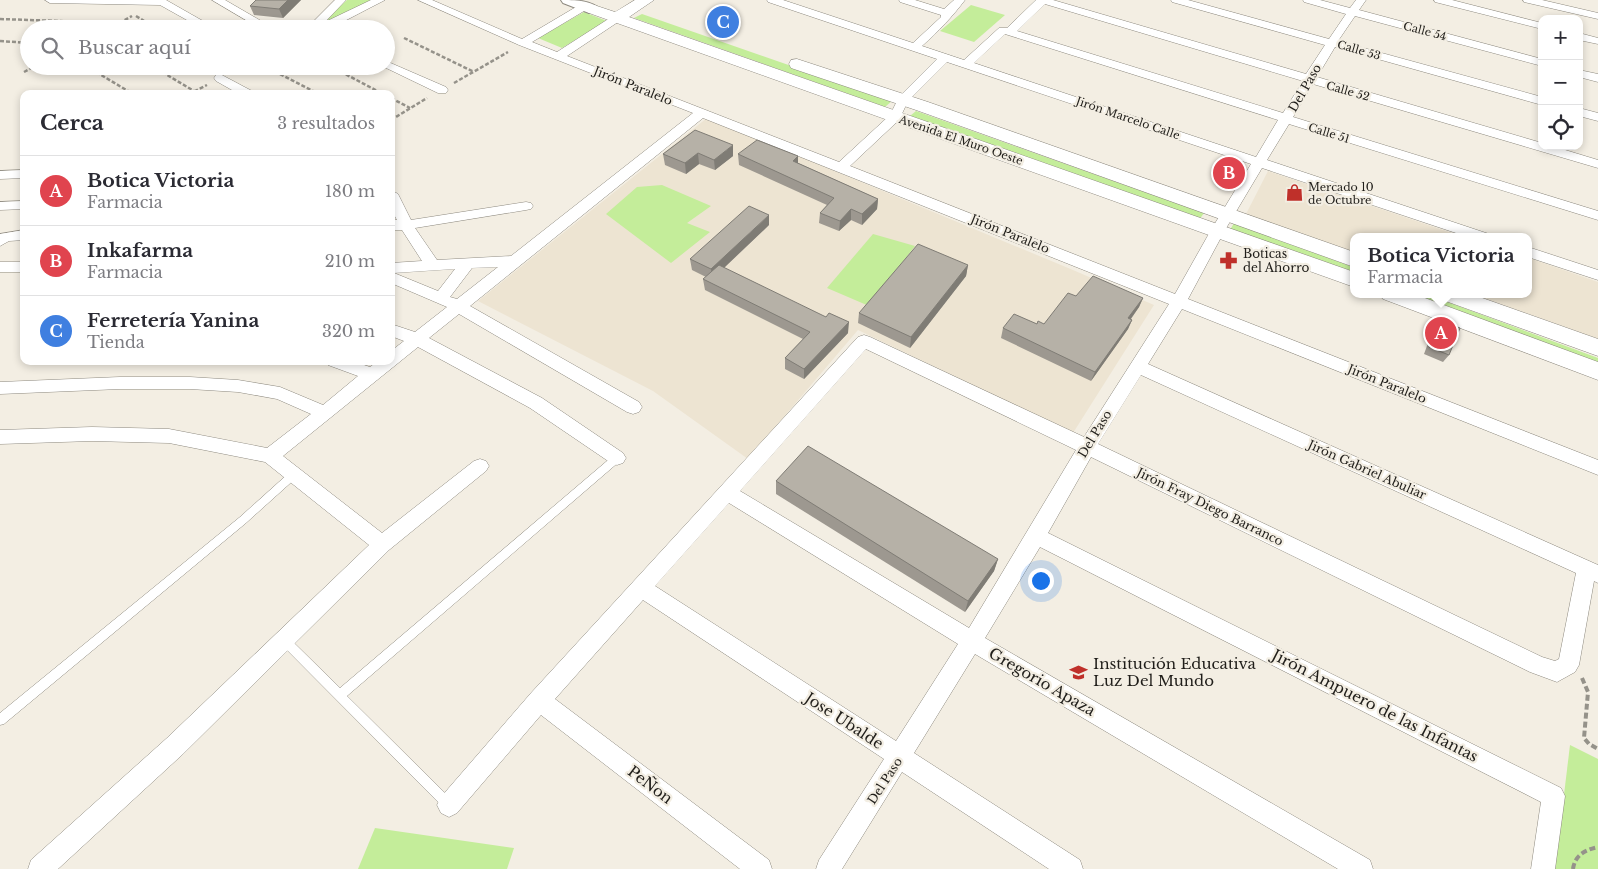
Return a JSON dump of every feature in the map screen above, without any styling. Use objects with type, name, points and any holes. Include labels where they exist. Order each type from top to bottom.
[{"type":"main road","points":[[590,8],[611,0]]},
{"type":"main road","name":"Avenida El Muro Oeste","points":[[611,0],[640,4],[899,109]]},
{"type":"main road","points":[[617,18],[640,4]]},
{"type":"main road","name":"Avenida El Muro Oeste","points":[[590,8],[899,109],[1223,222],[1350,259]]},
{"type":"main road","name":"Avenida El Muro Oeste","points":[[1223,222],[1350,278]]},
{"type":"main road","points":[[1402,298],[1598,371]]},
{"type":"main road","points":[[1459,298],[1598,348]]},
{"type":"street","points":[[50,0],[162,2],[195,20]]},
{"type":"street","points":[[217,0],[254,20]]},
{"type":"street","points":[[321,20],[341,0]]},
{"type":"street","points":[[339,20],[380,0]]},
{"type":"street","name":"Jirón Paralelo","points":[[423,0],[523,43],[701,114],[841,167],[1598,468]]},
{"type":"street","name":"Avenida El Muro Oeste","points":[[568,0],[590,8]]},
{"type":"street","name":"Jirón Marcelo Calle","points":[[772,0],[1472,233]]},
{"type":"street","points":[[904,0],[946,13]]},
{"type":"street","points":[[915,47],[946,18],[946,13],[960,0]]},
{"type":"street","points":[[966,64],[1042,0]]},
{"type":"street","name":"Calle 52","points":[[1042,0],[1598,164]]},
{"type":"street","name":"Calle 53","points":[[1176,0],[1538,100]]},
{"type":"street","name":"Calle 54","points":[[1308,0],[1538,62]]},
{"type":"street","name":"Del Paso","points":[[828,869],[900,758],[972,641],[1036,536],[1087,447],[1179,301],[1223,222],[1332,42],[1361,0]]},
{"type":"street","points":[[1439,0],[1460,2],[1538,25]]},
{"type":"street","points":[[1528,0],[1598,16]]},
{"type":"street","points":[[1545,15],[1549,5]]},
{"type":"street","points":[[523,43],[590,8]]},
{"type":"street","points":[[559,56],[617,18]]},
{"type":"street","name":"Calle 51","points":[[1006,31],[1598,216]]},
{"type":"street","points":[[1583,37],[1598,41]]},
{"type":"street","points":[[841,167],[899,109],[946,58]]},
{"type":"street","points":[[395,68],[442,90]]},
{"type":"street","points":[[1583,74],[1598,78]]},
{"type":"street","points":[[220,78],[241,90]]},
{"type":"street","points":[[1583,113],[1598,117]]},
{"type":"street","points":[[395,357],[701,114]]},
{"type":"street","points":[[2,177],[20,175]]},
{"type":"street","points":[[0,206],[20,205]]},
{"type":"street","points":[[398,225],[526,206]]},
{"type":"street","points":[[395,212],[398,225],[433,266]]},
{"type":"street","points":[[0,241],[5,237],[20,235]]},
{"type":"street","points":[[1532,253],[1598,274]]},
{"type":"street","points":[[395,268],[516,261]]},
{"type":"street","points":[[440,299],[467,264]]},
{"type":"street","points":[[0,267],[20,267]]},
{"type":"street","points":[[395,279],[460,307],[633,407]]},
{"type":"street","points":[[395,331],[417,339],[536,403],[617,458]]},
{"type":"street","name":"Jirón Fray Diego Barranco","points":[[726,492],[864,341],[1537,665],[1562,669]]},
{"type":"street","points":[[345,365],[373,375]]},
{"type":"street","points":[[270,456],[385,365]]},
{"type":"street","name":"Jirón Gabriel Abuliar","points":[[1137,366],[1593,571]]},
{"type":"street","points":[[0,388],[120,383],[190,383],[238,386],[280,393],[325,413]]},
{"type":"street","points":[[0,437],[92,434],[169,436],[270,456],[382,544]]},
{"type":"street","points":[[40,869],[175,746],[382,544],[480,466]]},
{"type":"street","points":[[449,805],[539,700],[642,588],[726,492]]},
{"type":"street","name":"Gregorio Apaza","points":[[726,492],[972,641],[1360,869]]},
{"type":"street","name":"Jirón Ampuero de las Infantas","points":[[1036,536],[1553,796],[1543,869]]},
{"type":"street","points":[[1562,669],[1593,571]]},
{"type":"street","name":"Jose Ubalde","points":[[642,588],[1070,869]]},
{"type":"street","name":"PeÑon","points":[[539,700],[760,869]]},
{"type":"lane","points":[[339,696],[617,458]]},
{"type":"lane","points":[[0,720],[243,520],[293,475]]},
{"type":"lane","points":[[284,640],[449,805]]},
{"type":"path","points":[[134,15],[142,20]]},
{"type":"path","points":[[0,19],[30,20]]},
{"type":"path","points":[[404,38],[474,72]]},
{"type":"path","points":[[0,41],[20,42]]},
{"type":"path","points":[[101,75],[126,90]]},
{"type":"path","points":[[167,75],[191,90]]},
{"type":"path","points":[[282,75],[311,90]]},
{"type":"path","points":[[347,75],[375,90]]},
{"type":"path","points":[[395,100],[410,108]]},
{"type":"path","points":[[1562,669],[1582,678],[1588,692],[1584,738],[1589,744],[1598,749]]},
{"type":"path","points":[[1573,869],[1573,861],[1585,850],[1598,847]]},
{"type":"shaded area","points":[[707,118],[1154,305],[1073,433],[858,330],[748,459],[653,391],[478,301]]},
{"type":"shaded area","name":"Mercado 10 de Octubre","points":[[1268,171],[1452,233],[1350,233],[1350,251],[1246,214]]},
{"type":"shaded area","points":[[1532,259],[1598,282],[1598,339],[1484,298],[1532,298]]},
{"type":"green space","points":[[347,0],[375,0],[331,20],[325,20]]},
{"type":"green space","points":[[971,5],[1005,15],[974,42],[940,31]]},
{"type":"green space","points":[[584,12],[607,21],[562,48],[538,38]]},
{"type":"green space","points":[[642,14],[892,101],[885,107],[634,18]]},
{"type":"green space","points":[[916,111],[1204,213],[1199,220],[910,116]]},
{"type":"green space","points":[[662,185],[711,206],[687,223],[710,232],[671,263],[606,214],[637,187]]},
{"type":"green space","points":[[1234,223],[1350,266],[1350,275],[1230,230]]},
{"type":"green space","points":[[873,234],[915,246],[869,306],[827,288]]},
{"type":"green space","points":[[1414,298],[1437,298],[1598,358],[1598,367]]},
{"type":"green space","points":[[1570,745],[1598,759],[1598,869],[1555,869]]},
{"type":"green space","points":[[375,828],[514,848],[507,869],[358,869]]},
{"type":"building","points":[[256,0],[288,0],[279,9],[250,6]]},
{"type":"building","points":[[695,130],[733,145],[714,160],[698,153],[685,163],[663,154]]},
{"type":"building","points":[[757,140],[798,156],[793,161],[878,199],[862,214],[851,209],[840,221],[820,213],[834,198],[738,154]]},
{"type":"building","points":[[749,206],[769,215],[711,269],[690,259]]},
{"type":"building","points":[[918,244],[968,265],[911,337],[859,313]]},
{"type":"building","points":[[719,265],[826,317],[829,313],[849,322],[804,369],[785,358],[810,332],[703,279]]},
{"type":"building","points":[[1093,276],[1143,298],[1128,318],[1132,320],[1095,372],[1003,328],[1014,314],[1037,324],[1038,321],[1044,324],[1068,293],[1076,296]]},
{"type":"building","points":[[1440,320],[1460,328],[1449,355],[1429,347]]},
{"type":"building","points":[[808,446],[998,559],[968,601],[776,481]]},
{"type":"place","name":"Ferretería Yanina","points":[[723,22]]},
{"type":"place","name":"Inkafarma","points":[[1229,173]]},
{"type":"place","name":"Mercado 10 de Octubre","points":[[1294,193]]},
{"type":"place","name":"Boticas del Ahorro","points":[[1229,261]]},
{"type":"place","name":"Botica Victoria","points":[[1441,333]]},
{"type":"place","name":"Institución Educativa Luz Del Mundo","points":[[1079,673]]}]
